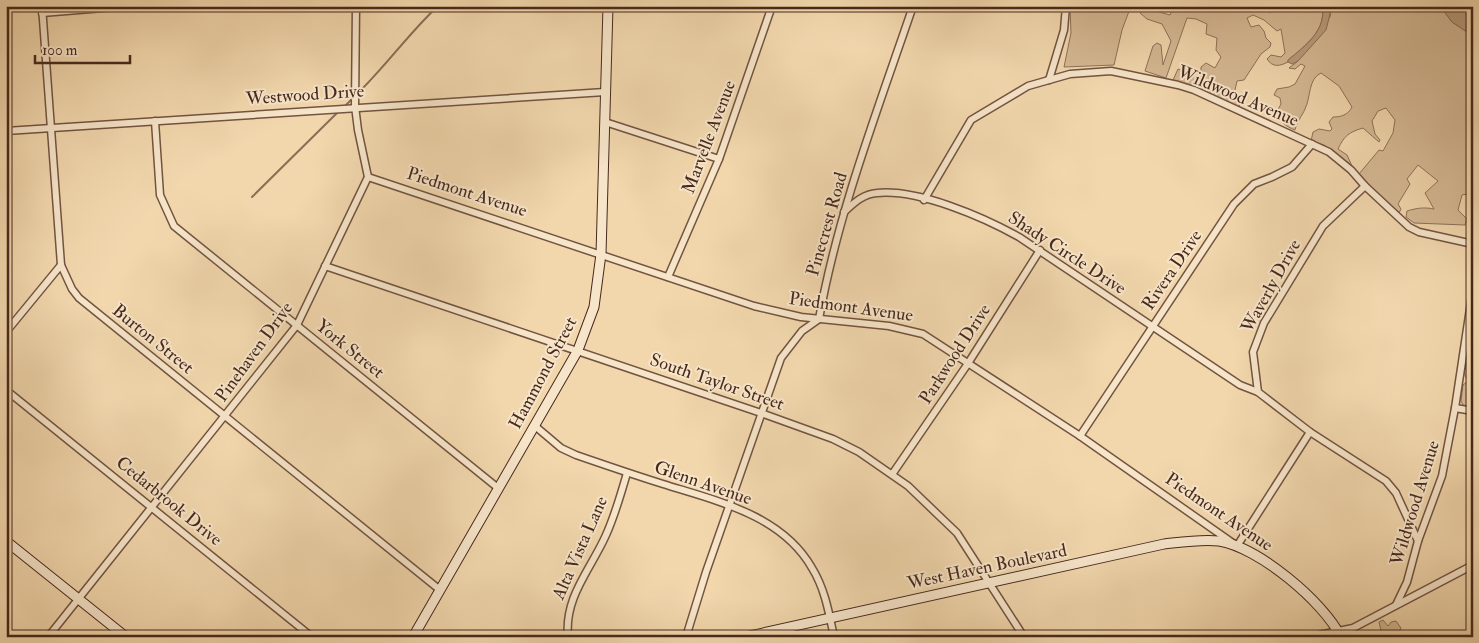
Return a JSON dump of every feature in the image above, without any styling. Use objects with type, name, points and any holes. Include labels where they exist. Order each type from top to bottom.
[{"type":"street","points":[[42,10],[128,6]]},
{"type":"street","points":[[356,6],[355,106],[368,177]]},
{"type":"street","name":"Hammond Street","points":[[413,637],[578,350],[594,307],[602,254],[608,6]]},
{"type":"street","name":"Marvelle Avenue","points":[[668,277],[719,159],[772,6]]},
{"type":"street","name":"Pinecrest Road","points":[[819,319],[825,284],[844,212],[913,6]]},
{"type":"street","points":[[1049,80],[1064,30],[1066,6]]},
{"type":"street","name":"Burton Street","points":[[42,10],[61,265],[72,289],[79,298],[440,590]]},
{"type":"street","name":"Wildwood Avenue","points":[[924,200],[971,120],[1028,86],[1070,74],[1112,71],[1178,84],[1220,101],[1312,144],[1340,160],[1409,227],[1433,236],[1473,244]]},
{"type":"street","name":"Westwood Drive","points":[[6,131],[355,106],[605,92]]},
{"type":"street","name":"York Street","points":[[155,121],[160,195],[174,226],[498,488]]},
{"type":"street","points":[[605,122],[719,159]]},
{"type":"street","name":"Rivera Drive","points":[[1080,436],[1152,326],[1246,189],[1292,167],[1312,144]]},
{"type":"street","name":"Piedmont Avenue","points":[[368,177],[772,311],[819,319],[910,330],[923,334],[967,365],[1080,436],[1237,546],[1288,577],[1302,589],[1340,634]]},
{"type":"street","name":"Pinehaven Drive","points":[[48,637],[153,508],[297,325],[368,177]]},
{"type":"street","name":"Waverly Drive","points":[[1258,392],[1253,352],[1264,323],[1323,226],[1365,186]]},
{"type":"street","name":"Shady Circle Drive","points":[[844,212],[859,199],[877,193],[924,200],[984,219],[1040,250],[1240,384],[1258,392]]},
{"type":"street","name":"Parkwood Drive","points":[[893,473],[967,365],[1040,250]]},
{"type":"street","points":[[6,332],[61,265]]},
{"type":"street","name":"South Taylor Street","points":[[325,266],[578,350],[834,439],[893,473],[957,533],[1024,637]]},
{"type":"street","name":"Wildwood Avenue","points":[[1396,605],[1407,582],[1418,541],[1442,476],[1455,408],[1473,288]]},
{"type":"street","points":[[686,637],[781,358],[794,339],[819,319]]},
{"type":"street","name":"Cedarbrook Drive","points":[[6,390],[312,637]]},
{"type":"street","points":[[1258,392],[1310,432],[1349,455],[1391,486],[1404,509],[1418,541]]},
{"type":"street","points":[[1455,408],[1473,411]]},
{"type":"street","name":"Glenn Avenue","points":[[535,426],[561,448],[627,473],[730,505],[774,528],[798,549],[816,575],[826,601],[834,637]]},
{"type":"street","points":[[1237,546],[1310,432]]},
{"type":"street","name":"Alta Vista Lane","points":[[568,637],[568,612],[576,590],[606,535],[627,473]]},
{"type":"street","points":[[6,541],[126,637]]},
{"type":"street","name":"West Haven Boulevard","points":[[745,637],[1164,544],[1201,541],[1237,546]]},
{"type":"street","points":[[1309,637],[1340,634],[1473,565]]},
{"type":"shaded area","points":[[1070,6],[1131,6],[1122,30],[1114,65],[1064,67],[1071,33]]},
{"type":"shaded area","points":[[1174,6],[1262,6],[1270,13],[1274,6],[1297,6],[1295,11],[1322,6],[1323,15],[1318,30],[1308,43],[1288,62],[1277,65],[1272,64],[1267,59],[1271,55],[1281,57],[1285,53],[1281,29],[1277,31],[1264,20],[1253,15],[1247,18],[1251,27],[1259,25],[1271,43],[1270,47],[1261,54],[1244,80],[1237,81],[1235,90],[1242,100],[1239,107],[1173,80],[1178,69],[1201,78],[1201,67],[1206,63],[1215,68],[1221,57],[1216,50],[1217,38],[1206,34],[1207,24],[1196,19],[1187,18],[1166,78],[1145,71],[1153,46],[1157,43],[1161,45],[1163,65],[1171,41],[1162,24],[1147,19],[1140,13],[1144,8],[1170,15]]},
{"type":"shaded area","points":[[1322,6],[1332,6],[1326,30],[1298,61],[1292,64],[1288,62],[1308,43],[1318,30],[1323,15]]},
{"type":"shaded area","points":[[1332,6],[1440,6],[1452,22],[1473,36],[1473,193],[1462,195],[1458,210],[1467,219],[1465,225],[1414,223],[1406,217],[1407,211],[1420,208],[1434,209],[1425,193],[1438,181],[1418,165],[1407,179],[1410,184],[1398,204],[1401,209],[1398,215],[1367,186],[1359,174],[1379,150],[1383,151],[1393,133],[1395,120],[1386,108],[1378,111],[1372,121],[1375,134],[1380,140],[1379,142],[1363,128],[1348,135],[1340,145],[1338,149],[1347,155],[1352,166],[1324,145],[1311,141],[1313,132],[1319,129],[1330,131],[1332,129],[1329,122],[1333,117],[1344,115],[1352,107],[1339,86],[1321,73],[1314,79],[1307,104],[1295,130],[1281,121],[1276,113],[1281,104],[1280,98],[1274,95],[1277,89],[1295,84],[1305,66],[1301,64],[1295,69],[1289,68],[1298,61],[1330,17]]},
{"type":"shaded area","points":[[1440,6],[1473,6],[1473,36],[1452,22]]},
{"type":"shaded area","points":[[1473,345],[1473,407],[1463,405],[1461,401],[1463,385],[1468,381],[1464,373]]},
{"type":"shaded area","points":[[1383,620],[1388,626],[1391,622],[1396,621],[1401,628],[1397,637],[1372,637],[1381,631],[1379,622]]},
{"type":"waterway","points":[[357,94],[438,6]]},
{"type":"waterway","points":[[343,108],[354,97]]},
{"type":"waterway","points":[[252,197],[339,111]]}]
